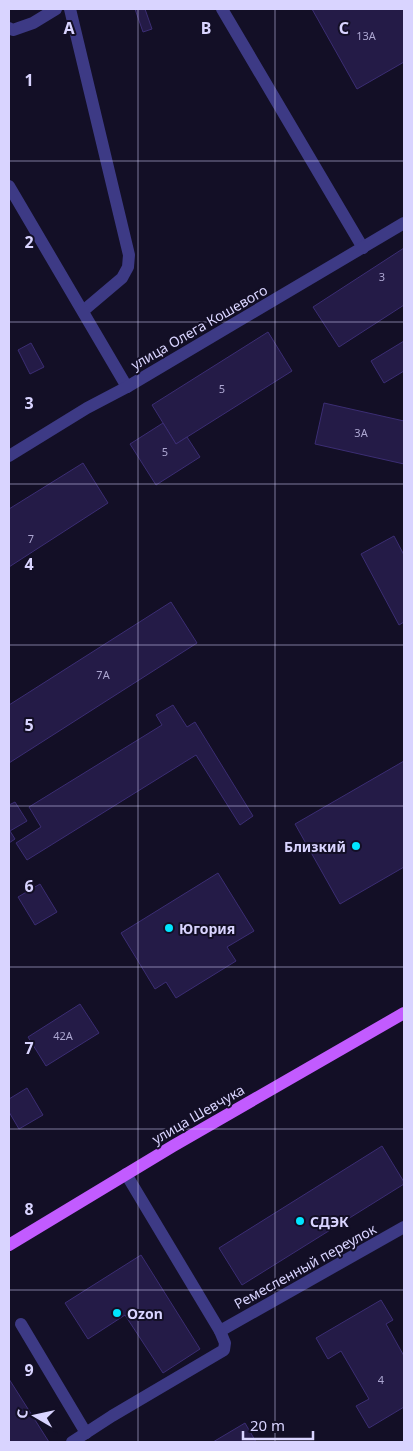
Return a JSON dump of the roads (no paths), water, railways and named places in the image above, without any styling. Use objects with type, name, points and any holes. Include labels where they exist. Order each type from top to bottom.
[{"type":"main road","name":"улица Шевчука","points":[[9,1245],[126,1174],[404,1013]]},
{"type":"street","points":[[9,28],[14,30],[32,23],[56,9]]},
{"type":"street","points":[[70,9],[129,255],[128,266],[122,278],[83,311]]},
{"type":"street","points":[[222,9],[363,248]]},
{"type":"street","points":[[9,186],[127,387]]},
{"type":"street","name":"улица Олега Кошевого","points":[[9,456],[87,408],[127,387],[404,223]]},
{"type":"street","points":[[72,1442],[112,1416],[224,1350],[225,1343],[220,1331],[126,1174]]},
{"type":"street","name":"Ремесленный переулок","points":[[220,1331],[404,1228]]},
{"type":"street","points":[[21,1324],[86,1433]]},
{"type":"place","name":"Близкий","points":[[356,846]]},
{"type":"place","name":"Югория","points":[[169,928]]},
{"type":"place","name":"СДЭК","points":[[300,1221]]},
{"type":"place","name":"Ozon","points":[[117,1313]]}]
